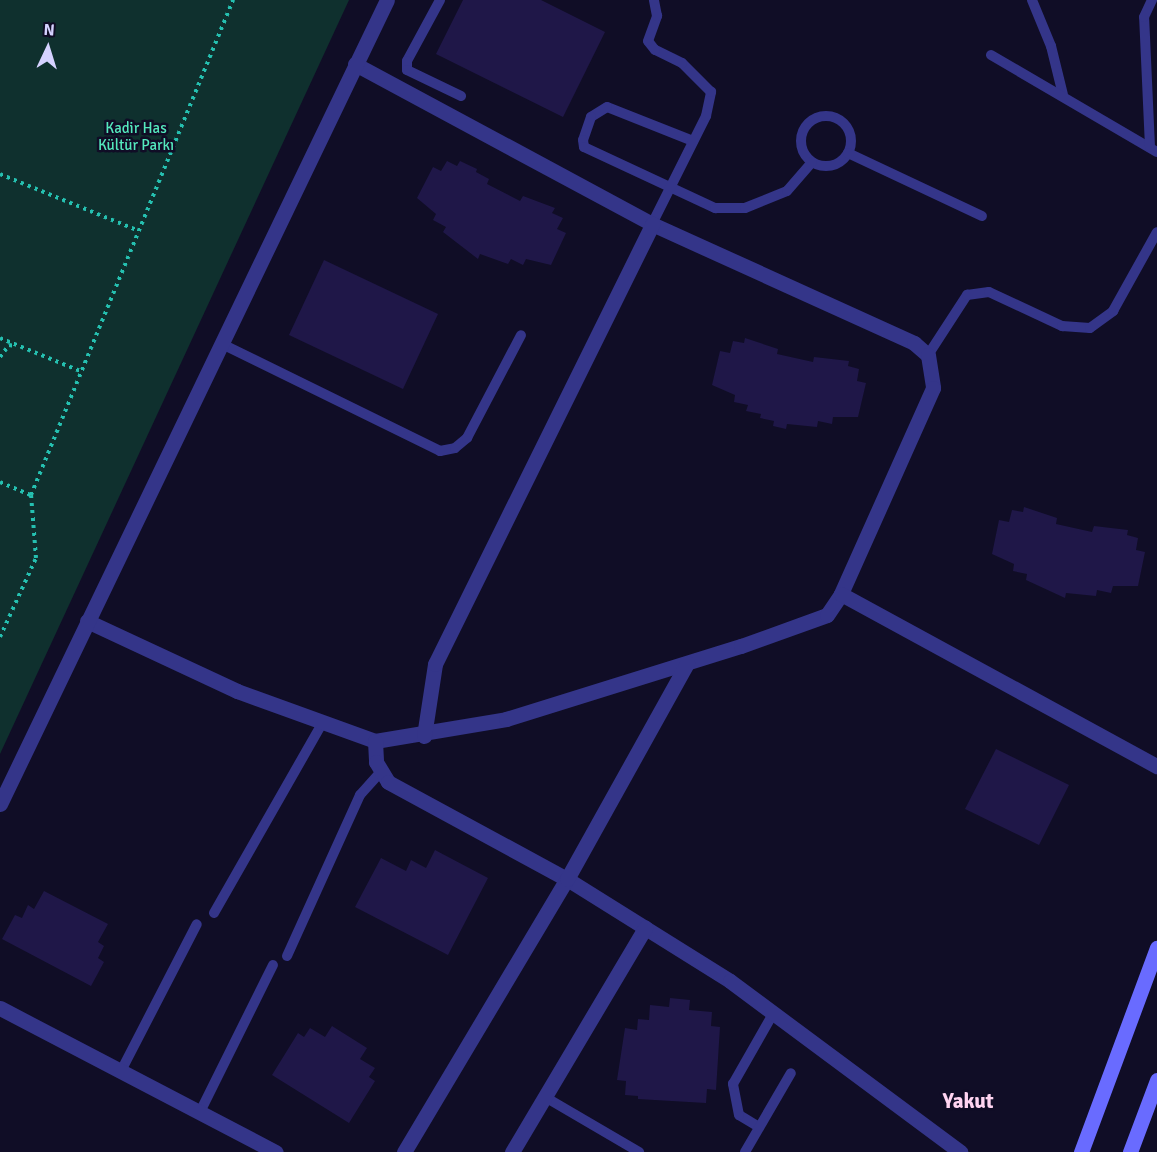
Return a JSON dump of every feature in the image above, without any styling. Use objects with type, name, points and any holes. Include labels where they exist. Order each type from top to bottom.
[{"type":"street","points":[[0,804],[387,0]]},
{"type":"street","points":[[87,621],[237,691],[322,724],[375,741],[424,736],[506,719],[687,663],[819,619],[827,615],[841,594],[933,388],[933,369],[928,355],[914,343],[652,224],[355,64]]},
{"type":"street","points":[[424,736],[435,664],[652,224]]},
{"type":"street","points":[[841,594],[1157,766]]},
{"type":"street","points":[[404,1152],[567,879],[687,663]]},
{"type":"street","points":[[375,741],[380,773],[388,782],[567,879],[645,928],[773,1014],[960,1152]]},
{"type":"street","points":[[512,1152],[645,928]]},
{"type":"street","points":[[1081,1152],[1157,948]]},
{"type":"street","points":[[0,1008],[276,1152]]},
{"type":"street","points":[[1130,1152],[1157,1080]]},
{"type":"lane","points":[[440,0],[407,61],[407,70],[461,96]]},
{"type":"lane","points":[[652,224],[711,105],[711,92],[682,63],[655,50],[648,41],[657,16],[654,0]]},
{"type":"lane","points":[[1032,0],[1051,46],[1063,95]]},
{"type":"lane","points":[[1152,0],[1144,17],[1154,149]]},
{"type":"lane","points":[[991,55],[1154,149]]},
{"type":"lane","points":[[693,141],[607,107],[591,117],[586,125],[584,147],[672,185],[715,208],[745,208],[787,191],[812,162]]},
{"type":"lane","points":[[824,116],[834,117],[848,127],[852,144],[848,153],[832,166],[812,162],[801,145],[806,125],[824,116]]},
{"type":"lane","points":[[848,153],[982,216]]},
{"type":"lane","points":[[928,355],[967,295],[989,292],[1062,326],[1090,327],[1113,311],[1157,232]]},
{"type":"lane","points":[[222,344],[440,451],[455,448],[467,438],[521,334]]},
{"type":"lane","points":[[214,913],[322,724]]},
{"type":"lane","points":[[287,956],[360,795],[380,773]]},
{"type":"lane","points":[[122,1071],[197,924]]},
{"type":"lane","points":[[200,1112],[273,965]]},
{"type":"lane","points":[[759,1127],[739,1115],[733,1084],[773,1014]]},
{"type":"lane","points":[[745,1152],[791,1073]]},
{"type":"lane","points":[[545,1097],[639,1152]]},
{"type":"path","points":[[0,637],[36,558],[31,495],[233,0]]},
{"type":"path","points":[[0,174],[139,231]]},
{"type":"path","points":[[0,338],[80,371]]},
{"type":"path","points":[[0,357],[9,345],[24,348]]},
{"type":"path","points":[[0,482],[31,495]]},
{"type":"green space","name":"Kadir Has Kültür Parkı","points":[[0,0],[349,0],[0,754]]},
{"type":"building","points":[[463,0],[541,0],[605,32],[563,117],[436,54]]},
{"type":"building","points":[[447,161],[457,166],[460,161],[477,169],[476,172],[489,179],[487,184],[520,201],[523,196],[555,208],[552,213],[563,218],[557,229],[566,233],[551,265],[526,259],[523,265],[511,259],[508,264],[480,254],[478,259],[443,232],[446,227],[433,220],[436,214],[417,198],[433,167],[441,171]]},
{"type":"building","points":[[324,260],[438,314],[403,389],[289,335]]},
{"type":"building","points":[[745,338],[778,349],[777,354],[813,362],[814,357],[849,361],[848,366],[859,369],[857,381],[866,383],[858,417],[833,417],[832,424],[818,421],[817,427],[787,424],[786,429],[773,426],[774,421],[760,418],[761,414],[746,411],[748,405],[734,402],[735,395],[712,385],[720,351],[730,353],[733,341],[744,343]]},
{"type":"building","points":[[1024,507],[1057,518],[1056,524],[1092,532],[1094,526],[1128,530],[1127,535],[1138,538],[1136,550],[1145,552],[1138,586],[1113,586],[1111,593],[1097,590],[1096,596],[1066,593],[1065,598],[1026,580],[1027,574],[1013,571],[1014,564],[992,554],[999,520],[1009,522],[1012,510],[1023,512]]},
{"type":"building","points":[[996,749],[1069,785],[1039,845],[965,809]]},
{"type":"building","points":[[435,850],[488,878],[448,955],[355,907],[381,858],[406,871],[411,860],[426,868]]},
{"type":"building","points":[[44,891],[108,924],[98,942],[104,946],[98,958],[104,962],[91,986],[2,939],[15,915],[22,918],[28,905],[34,909]]},
{"type":"building","points":[[670,998],[690,1000],[689,1010],[712,1012],[711,1026],[720,1027],[716,1090],[707,1089],[706,1103],[638,1099],[638,1096],[625,1095],[626,1081],[617,1080],[625,1028],[637,1030],[638,1019],[649,1020],[650,1005],[669,1007]]},
{"type":"building","points":[[332,1026],[367,1048],[360,1059],[375,1068],[369,1077],[375,1081],[349,1123],[272,1075],[298,1033],[304,1037],[310,1028],[325,1037]]},
{"type":"district","name":"Yakut","points":[[968,1101]]}]
